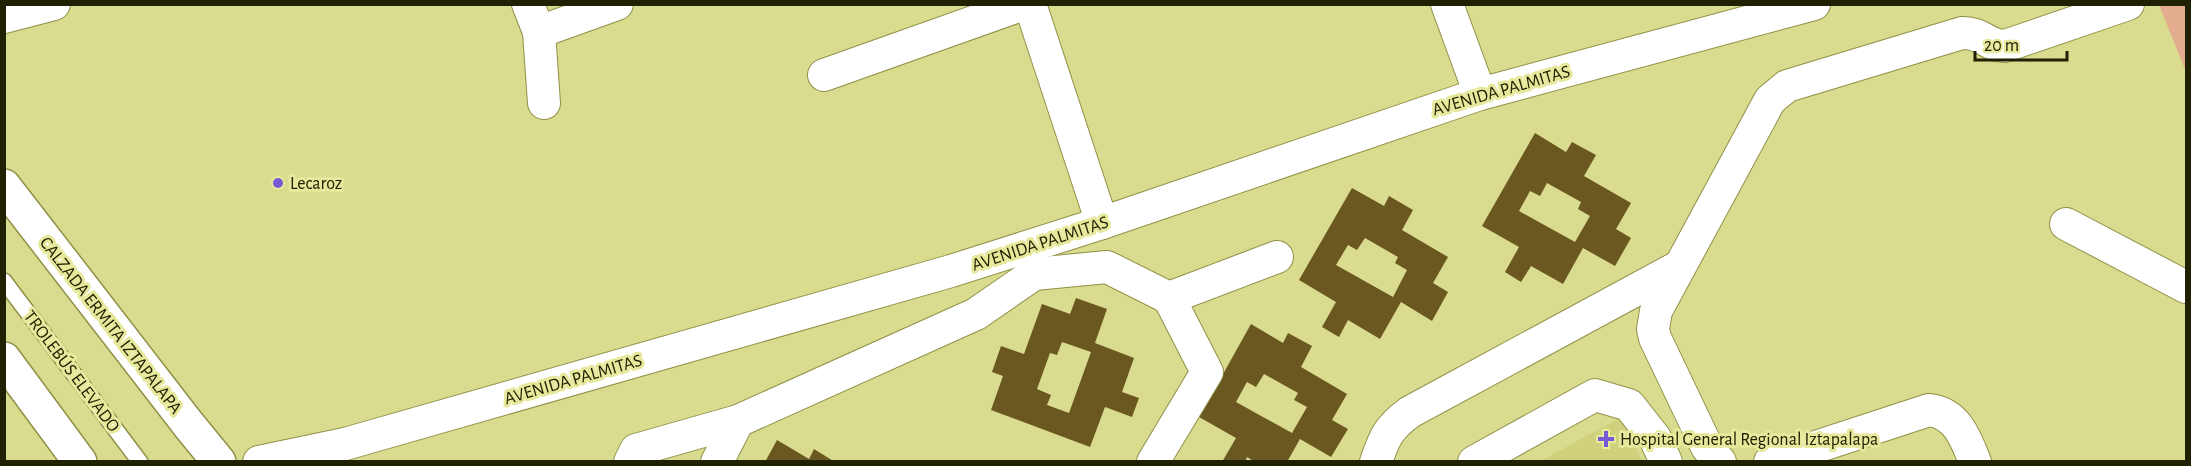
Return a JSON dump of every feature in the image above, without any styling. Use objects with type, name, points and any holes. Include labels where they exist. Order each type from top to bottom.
[{"type":"main road","name":"CALZADA ERMITA IZTAPALAPA","points":[[4,186],[219,462]]},
{"type":"main road","points":[[4,359],[80,462]]},
{"type":"street","points":[[4,17],[54,4]]},
{"type":"street","points":[[544,103],[533,18],[617,4]]},
{"type":"street","points":[[824,75],[1024,4]]},
{"type":"street","points":[[1030,4],[1102,223]]},
{"type":"street","points":[[1447,4],[1480,94]]},
{"type":"street","name":"AVENIDA PALMITAS","points":[[260,462],[345,444],[951,271],[1102,223],[1480,94],[1814,4]]},
{"type":"street","points":[[1720,462],[1707,447],[1655,338],[1653,329],[1656,311],[1770,100],[1787,86],[1962,33],[1977,34],[1991,44],[2005,46],[2128,4]]},
{"type":"street","points":[[2066,224],[2187,287]]},
{"type":"street","points":[[1169,298],[1277,257]]},
{"type":"street","points":[[1376,462],[1380,448],[1391,428],[1410,412],[1680,266]]},
{"type":"street","points":[[630,462],[636,450],[738,421],[975,314],[1034,274],[1107,267],[1169,298],[1207,372],[1160,459]]},
{"type":"street","points":[[1474,462],[1595,395],[1629,405],[1655,438],[1666,462]]},
{"type":"street","points":[[1770,462],[1929,410],[1944,415],[1960,429],[1975,462]]},
{"type":"street","points":[[717,462],[738,421]]},
{"type":"lane","name":"TROLEBÚS ELEVADO","points":[[4,281],[140,462]]},
{"type":"shaded area","points":[[2159,5],[2186,5],[2186,72]]},
{"type":"shaded area","name":"Hospital General Regional Iztapalapa","points":[[1621,417],[1642,461],[1539,462]]},
{"type":"building","points":[[1535,133],[1566,152],[1572,142],[1596,155],[1584,176],[1631,203],[1616,229],[1631,238],[1615,266],[1583,248],[1563,284],[1531,266],[1521,282],[1505,272],[1519,247],[1482,226]],"holes":[[[1547,183],[1581,202],[1578,209],[1590,216],[1575,242],[1519,211],[1530,191],[1540,196]]]},
{"type":"building","points":[[1352,188],[1384,206],[1389,196],[1413,210],[1402,230],[1448,257],[1433,283],[1448,292],[1432,321],[1401,302],[1380,339],[1348,320],[1339,337],[1322,327],[1336,302],[1299,280]],"holes":[[[1365,238],[1398,257],[1395,263],[1407,270],[1393,297],[1336,265],[1348,245],[1357,250]]]},
{"type":"building","points":[[1076,298],[1107,309],[1095,343],[1134,358],[1122,392],[1139,398],[1132,417],[1105,407],[1090,447],[991,410],[1003,376],[992,372],[1001,346],[1024,354],[1042,304],[1070,314]],"holes":[[[1062,342],[1091,352],[1069,413],[1047,405],[1051,395],[1037,389],[1050,353],[1057,355]]]},
{"type":"building","points":[[1251,324],[1283,343],[1288,333],[1312,346],[1301,367],[1347,394],[1332,420],[1348,429],[1331,457],[1300,439],[1287,462],[1255,462],[1247,457],[1245,462],[1222,462],[1236,438],[1199,417]],"holes":[[[1264,374],[1298,393],[1294,400],[1307,407],[1292,433],[1236,402],[1247,382],[1256,387]]]},
{"type":"building","points":[[777,440],[809,459],[814,449],[835,462],[765,462]]},
{"type":"place","name":"Lecaroz","points":[[278,183]]},
{"type":"place","name":"Hospital General Regional Iztapalapa","points":[[1606,439]]}]
